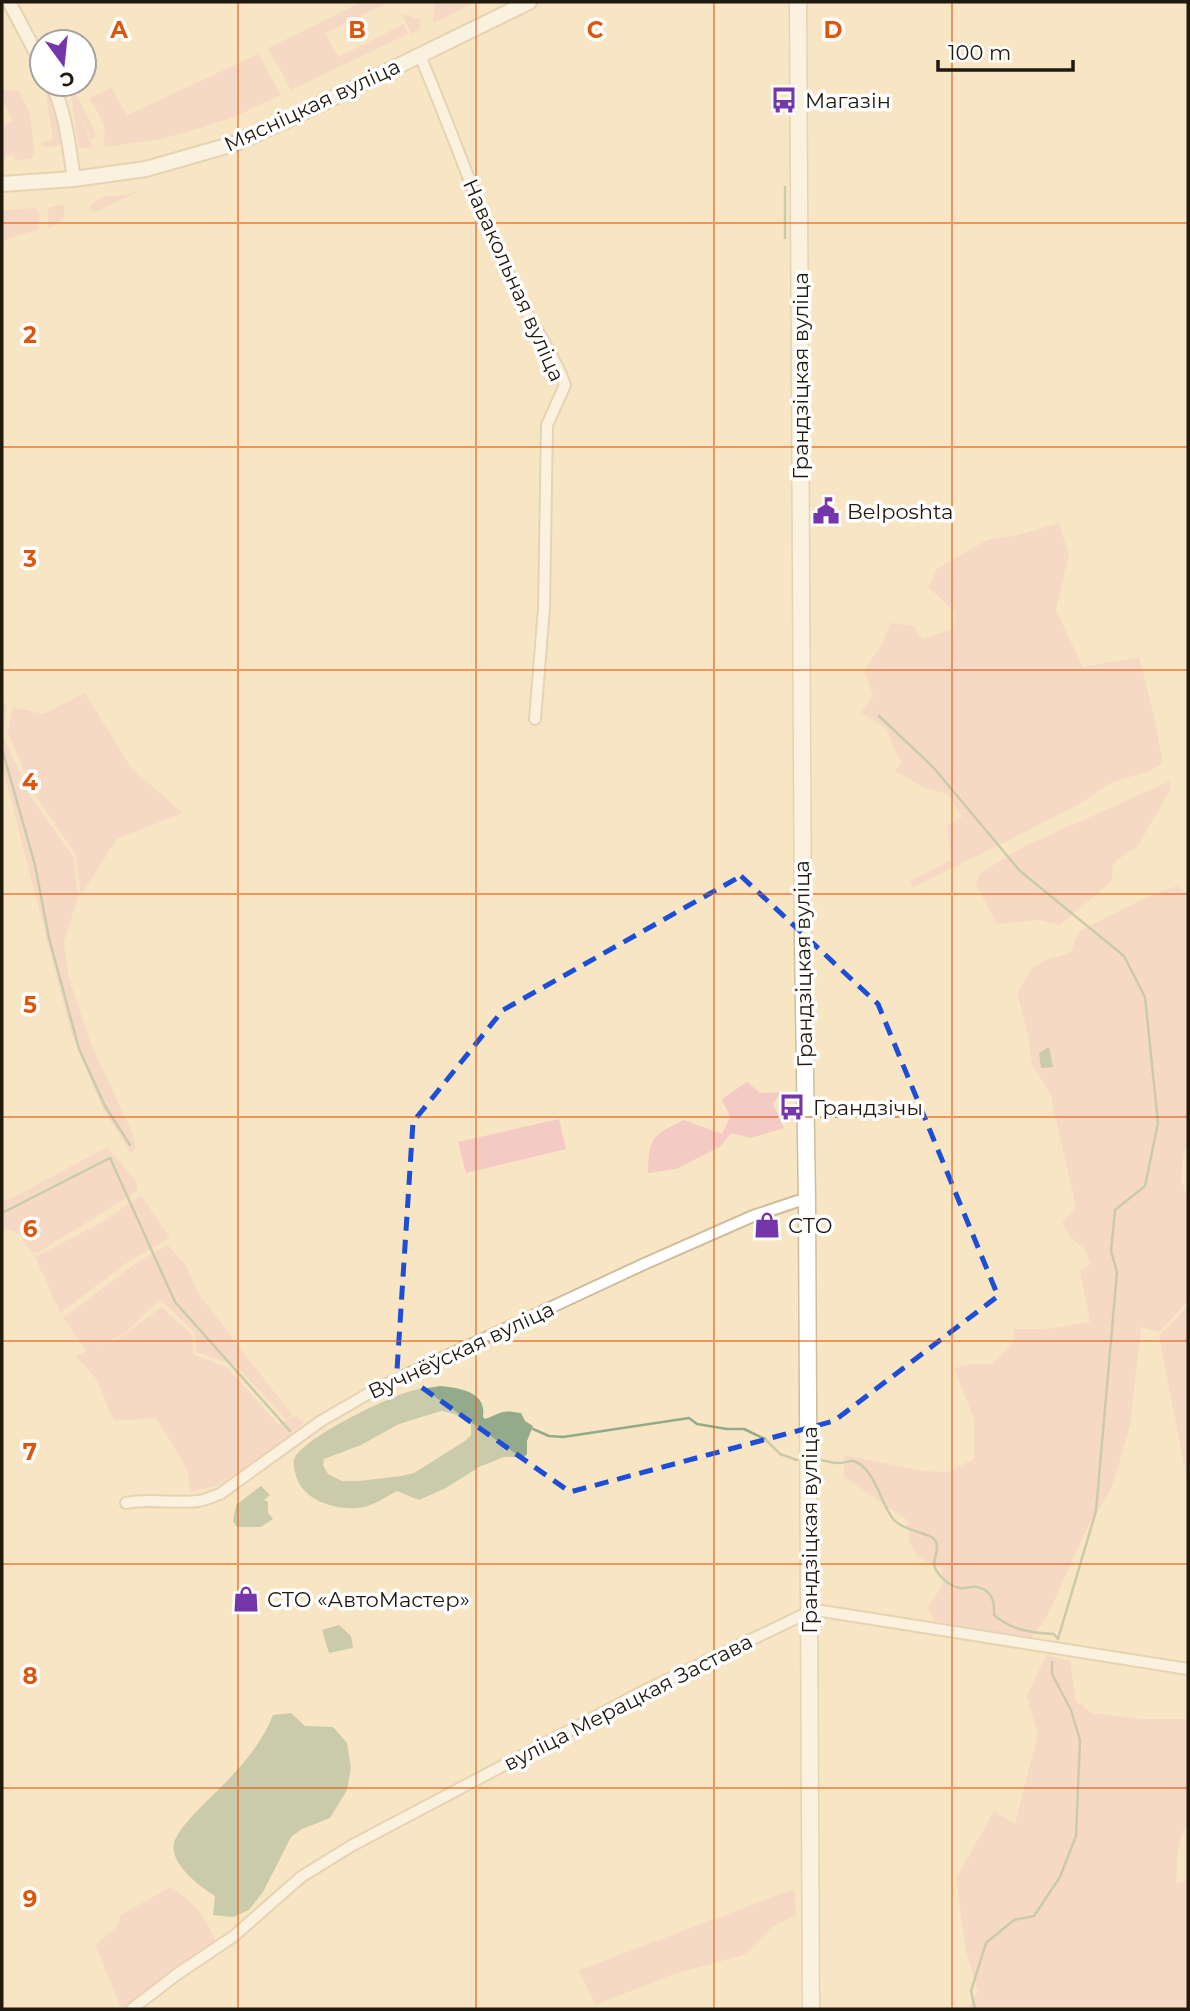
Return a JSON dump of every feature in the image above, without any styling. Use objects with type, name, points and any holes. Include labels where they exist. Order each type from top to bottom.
[{"type":"main road","name":"Мясніцкая вуліца","points":[[2,184],[74,179],[146,169],[237,142],[529,2]]},
{"type":"main road","name":"Грандзіцкая вуліца","points":[[798,2],[811,2009]]},
{"type":"street","points":[[9,2],[28,38]]},
{"type":"street","name":"Навакольная вуліца","points":[[420,55],[519,297],[558,366],[565,386],[547,425],[544,608],[535,719]]},
{"type":"street","points":[[59,98],[65,119],[74,179]]},
{"type":"street","name":"Вучнёўская вуліца","points":[[126,1503],[142,1500],[201,1501],[220,1494],[321,1421],[378,1388],[753,1216],[798,1201],[807,1201]]},
{"type":"street","name":"вуліца Мерацкая Застава","points":[[132,2009],[234,1936],[301,1877],[340,1852],[646,1689],[809,1612],[822,1611],[1188,1669]]},
{"type":"highlighted area","points":[[741,876],[878,1004],[998,1296],[834,1421],[570,1492],[397,1370],[413,1122],[503,1010]]},
{"type":"shaded area","points":[[362,2],[390,2],[325,33],[338,57],[404,24],[408,34],[291,90],[268,48]]},
{"type":"shaded area","points":[[435,2],[476,2],[433,23]]},
{"type":"shaded area","points":[[402,14],[421,19],[420,29],[411,34]]},
{"type":"shaded area","points":[[258,54],[281,95],[234,117],[187,132],[161,139],[106,147],[103,145],[104,126],[89,98],[98,98],[98,94],[111,88],[127,115]]},
{"type":"shaded area","points":[[19,90],[30,114],[35,154],[30,159],[15,160],[14,155],[5,156],[5,161],[2,162],[2,127],[13,121],[2,99],[2,91]]},
{"type":"shaded area","points":[[46,98],[53,98],[61,141],[60,145],[47,148],[42,146],[41,143],[53,140]]},
{"type":"shaded area","points":[[71,98],[78,98],[95,132],[92,140],[78,112],[93,147],[78,146]]},
{"type":"shaded area","points":[[144,189],[95,212],[91,210],[90,205],[105,196],[126,195]]},
{"type":"shaded area","points":[[64,204],[64,217],[48,229],[48,210],[50,207]]},
{"type":"shaded area","points":[[35,208],[40,214],[38,230],[2,242],[2,210]]},
{"type":"shaded area","points":[[1059,523],[1069,555],[1056,610],[1083,667],[1139,657],[1163,763],[1148,772],[1112,782],[1081,803],[913,887],[909,882],[951,860],[947,826],[962,817],[948,794],[924,788],[895,771],[901,763],[886,729],[860,712],[873,697],[865,672],[881,647],[890,623],[914,626],[922,639],[953,629],[956,613],[928,587],[937,569],[987,540],[1018,535]]},
{"type":"shaded area","points":[[85,693],[132,769],[183,813],[117,839],[81,895],[76,855],[34,794],[8,733],[13,707],[43,714]]},
{"type":"shaded area","points":[[2,697],[7,707],[2,734]]},
{"type":"shaded area","points":[[2,734],[31,797],[73,856],[78,897],[64,942],[68,975],[91,1044],[132,1132],[136,1149],[131,1154],[103,1109],[70,1030],[2,765]]},
{"type":"shaded area","points":[[1170,781],[1171,788],[1138,846],[1113,863],[1112,881],[1060,925],[1039,920],[997,924],[976,885],[979,874],[1023,847]]},
{"type":"shaded area","points":[[1177,886],[1188,895],[1188,1148],[1184,1151],[1181,1179],[1188,1199],[1188,1301],[1159,1332],[1141,1327],[1130,1426],[1112,1487],[1086,1530],[1047,1617],[1030,1639],[935,1621],[928,1608],[943,1584],[941,1568],[924,1560],[914,1551],[907,1520],[844,1477],[844,1455],[923,1471],[948,1472],[974,1459],[974,1419],[954,1368],[976,1363],[991,1365],[1014,1341],[1014,1329],[1045,1329],[1090,1322],[1080,1271],[1090,1264],[1086,1250],[1071,1238],[1062,1223],[1076,1207],[1050,1093],[1032,1065],[1029,1038],[1017,993],[1032,968],[1047,959],[1070,953],[1079,931],[1145,898]]},
{"type":"shaded area","points":[[1049,1047],[1053,1067],[1041,1068],[1039,1053]]},
{"type":"shaded area","points":[[747,1082],[760,1093],[781,1092],[773,1104],[784,1128],[751,1138],[731,1133],[721,1146],[676,1169],[648,1173],[651,1144],[665,1130],[684,1120],[722,1134],[730,1117],[722,1099]]},
{"type":"shaded area","points":[[559,1119],[566,1149],[466,1173],[458,1142]]},
{"type":"shaded area","points":[[107,1147],[137,1182],[137,1190],[133,1194],[37,1253],[31,1252],[19,1233],[2,1228],[2,1200],[8,1200]]},
{"type":"shaded area","points":[[141,1195],[170,1238],[129,1261],[60,1313],[35,1257],[106,1220]]},
{"type":"shaded area","points":[[168,1245],[187,1267],[197,1292],[292,1415],[286,1419],[235,1365],[196,1352],[195,1333],[160,1299],[124,1334],[99,1346],[120,1338],[162,1307],[192,1335],[193,1354],[227,1367],[278,1424],[296,1416],[304,1422],[284,1440],[217,1486],[190,1492],[188,1471],[156,1418],[114,1421],[96,1379],[76,1356],[87,1351],[63,1318],[139,1261]]},
{"type":"shaded area","points":[[1188,1306],[1188,1485],[1159,1336]]},
{"type":"shaded area","points":[[440,1386],[463,1390],[476,1396],[481,1401],[485,1419],[498,1413],[521,1413],[525,1421],[533,1426],[527,1441],[527,1454],[524,1457],[504,1457],[479,1467],[446,1488],[419,1500],[397,1491],[373,1504],[349,1508],[321,1502],[305,1491],[295,1472],[294,1460],[311,1441],[382,1402],[412,1391]],"holes":[[[441,1411],[458,1415],[468,1422],[471,1425],[471,1435],[414,1473],[342,1481],[328,1474],[323,1465],[324,1459],[361,1445],[399,1424]]]},
{"type":"shaded area","points":[[261,1486],[270,1495],[264,1500],[268,1502],[268,1513],[273,1519],[261,1527],[237,1527],[233,1521],[236,1505]]},
{"type":"shaded area","points":[[339,1625],[351,1636],[353,1648],[329,1653],[322,1630]]},
{"type":"shaded area","points":[[1046,1655],[1070,1661],[1076,1701],[1092,1713],[1141,1719],[1188,1719],[1188,1825],[1179,1845],[1176,1884],[1188,1880],[1188,2009],[968,2009],[978,1991],[966,1951],[956,1879],[994,1811],[1015,1824],[1038,1734],[1027,1696]]},
{"type":"shaded area","points":[[291,1713],[305,1726],[333,1727],[347,1743],[351,1768],[347,1790],[330,1818],[302,1829],[291,1837],[263,1892],[249,1910],[233,1917],[213,1915],[215,1896],[194,1881],[181,1866],[176,1858],[174,1843],[190,1819],[247,1758],[264,1734],[273,1715]]},
{"type":"shaded area","points":[[171,1887],[198,1910],[216,1941],[127,2009],[121,2007],[95,1945],[118,1926],[120,1915]]},
{"type":"shaded area","points":[[794,1889],[796,1915],[772,1927],[744,1955],[674,1974],[595,2005],[579,1970]]},
{"type":"waterway","points":[[785,187],[785,238]]},
{"type":"waterway","points":[[819,1460],[837,1463],[852,1461],[863,1466],[894,1520],[936,1542],[934,1565],[945,1581],[957,1587],[985,1590],[993,1601],[994,1615],[1007,1624],[1030,1632],[1054,1634],[1058,1639],[1096,1511],[1117,1272],[1111,1251],[1115,1210],[1145,1186],[1158,1123],[1145,997],[1124,956],[1020,871],[933,767],[879,716]]},
{"type":"waterway","points":[[2,749],[35,865],[49,938],[79,1049],[105,1106],[130,1145]]},
{"type":"waterway","points":[[2,1213],[110,1158],[175,1302],[290,1431]]},
{"type":"waterway","points":[[533,1429],[549,1436],[563,1437],[689,1418],[697,1424],[744,1429],[765,1439],[780,1454],[797,1460]]},
{"type":"waterway","points":[[975,2009],[971,1991],[986,1943],[1014,1920],[1034,1916],[1060,1877],[1076,1836],[1080,1740],[1071,1710],[1052,1674],[1052,1662]]},
{"type":"place","name":"Магазін","points":[[784,100]]},
{"type":"place","name":"Belposhta","points":[[826,511]]},
{"type":"place","name":"Грандзічы","points":[[792,1107]]},
{"type":"place","name":"СТО","points":[[767,1225]]},
{"type":"place","name":"СТО «АвтоМастер»","points":[[246,1599]]}]
